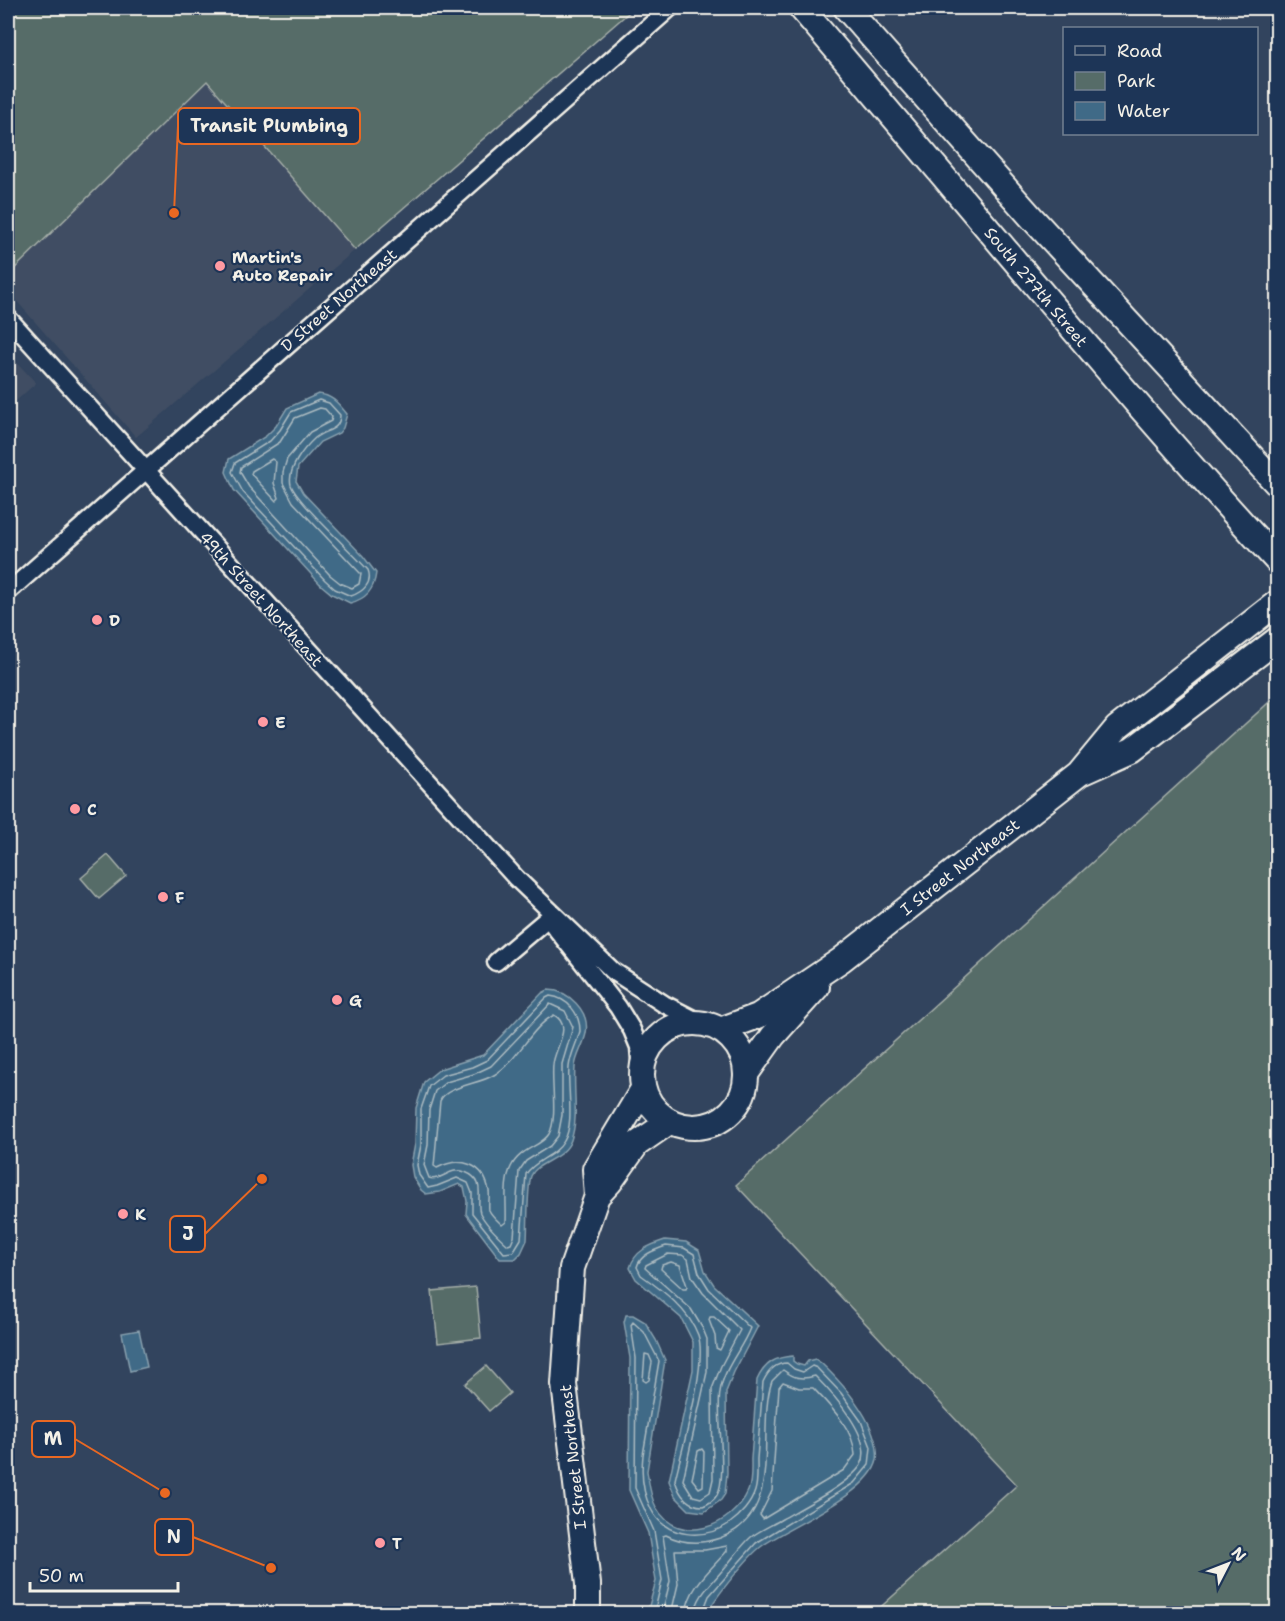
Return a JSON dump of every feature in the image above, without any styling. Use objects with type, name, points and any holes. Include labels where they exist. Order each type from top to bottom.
[{"type":"street","name":"D Street Northeast","points":[[8,592],[670,8]]},
{"type":"street","name":"South 277th Street","points":[[801,8],[1066,323],[1191,467],[1278,562]]},
{"type":"street","points":[[846,8],[1032,218],[1273,482]]},
{"type":"street","name":"49th Street Northeast","points":[[8,318],[516,878],[618,1007],[632,1029],[639,1047],[642,1080]]},
{"type":"street","name":"I Street Northeast","points":[[711,1027],[758,1016],[841,960],[1078,774],[1117,728],[1278,602]]},
{"type":"street","name":"I Street Northeast","points":[[1078,774],[1132,750],[1278,639]]},
{"type":"street","name":"49th Street Northeast","points":[[516,878],[613,971],[664,1005],[711,1027]]},
{"type":"street","points":[[496,962],[548,918]]},
{"type":"street","name":"I Street Northeast","points":[[746,1074],[773,1036],[841,960]]},
{"type":"street","points":[[685,1023],[711,1027],[733,1041],[742,1056],[746,1074],[743,1091],[735,1107],[723,1118],[708,1125],[692,1127],[669,1122],[650,1104],[642,1080],[645,1055],[655,1040],[669,1029],[685,1023]]},
{"type":"street","name":"I Street Northeast","points":[[588,1614],[588,1584],[564,1384],[572,1268],[597,1196],[595,1169],[642,1080]]},
{"type":"street","name":"I Street Northeast","points":[[597,1196],[610,1182],[636,1144],[669,1122]]},
{"type":"shaded area","points":[[207,81],[355,250],[136,437],[8,291],[8,275]]},
{"type":"shaded area","points":[[8,353],[36,383],[8,408]]},
{"type":"green space","points":[[8,8],[634,8],[355,250],[207,81],[8,275]]},
{"type":"green space","points":[[1277,695],[1277,1613],[874,1613],[1017,1485],[736,1185]]},
{"type":"green space","points":[[108,855],[126,876],[99,899],[81,878]]},
{"type":"green space","points":[[476,1287],[481,1338],[438,1343],[432,1291]]},
{"type":"green space","points":[[486,1366],[510,1393],[489,1411],[465,1384]]},
{"type":"water","points":[[318,394],[331,398],[347,414],[339,433],[320,442],[298,467],[296,481],[303,493],[363,556],[376,573],[368,593],[361,599],[350,603],[332,594],[321,585],[234,490],[226,472],[229,459],[266,436],[276,426],[287,408]]},
{"type":"water","points":[[548,990],[570,998],[585,1017],[586,1033],[575,1067],[573,1131],[568,1147],[539,1167],[531,1176],[527,1240],[521,1253],[515,1259],[500,1259],[466,1214],[467,1201],[464,1187],[459,1184],[440,1192],[426,1194],[413,1177],[411,1165],[415,1144],[416,1108],[424,1082],[440,1069],[483,1055],[542,993]]},
{"type":"water","points":[[665,1240],[686,1242],[699,1250],[705,1271],[714,1285],[758,1326],[726,1392],[725,1494],[721,1500],[704,1512],[689,1510],[675,1496],[669,1481],[693,1370],[693,1342],[681,1318],[636,1279],[630,1268],[639,1253]]},
{"type":"water","points":[[626,1315],[633,1315],[645,1322],[665,1360],[647,1471],[656,1507],[666,1520],[678,1527],[705,1528],[731,1514],[741,1503],[748,1491],[751,1479],[757,1380],[763,1369],[776,1360],[793,1356],[793,1361],[804,1366],[808,1361],[815,1359],[821,1363],[859,1408],[876,1442],[877,1460],[871,1473],[860,1485],[845,1497],[762,1546],[732,1578],[707,1613],[647,1613],[656,1581],[648,1533],[629,1490],[630,1358],[624,1322]]},
{"type":"water","points":[[139,1330],[147,1367],[130,1371],[122,1333]]},
{"type":"place","name":"Transit Plumbing","points":[[174,213]]},
{"type":"place","name":"Martin's Auto Repair","points":[[220,266]]},
{"type":"place","name":"D","points":[[97,620]]},
{"type":"place","name":"E","points":[[263,722]]},
{"type":"place","name":"C","points":[[75,809]]},
{"type":"place","name":"F","points":[[163,897]]},
{"type":"place","name":"G","points":[[337,1000]]},
{"type":"place","name":"J","points":[[262,1179]]},
{"type":"place","name":"K","points":[[123,1214]]},
{"type":"place","name":"M","points":[[165,1493]]},
{"type":"place","name":"T","points":[[380,1543]]},
{"type":"place","name":"N","points":[[271,1568]]}]
